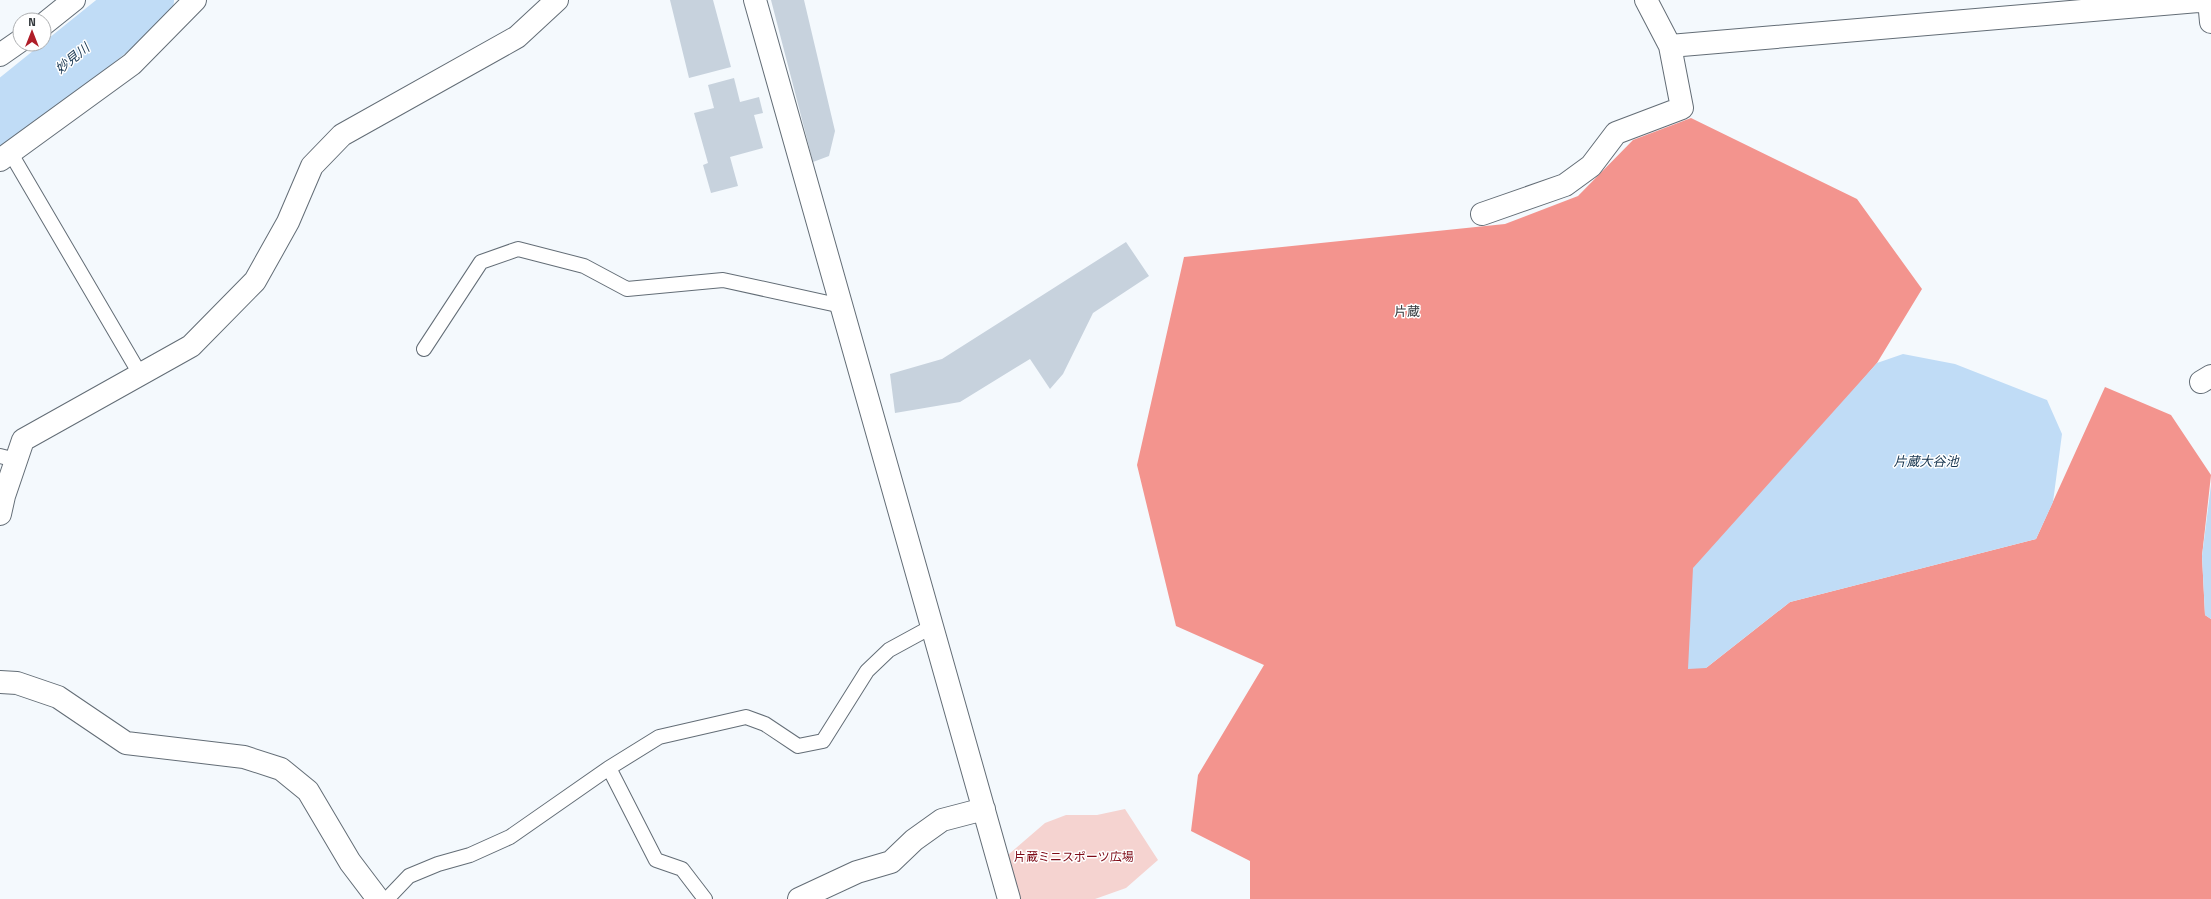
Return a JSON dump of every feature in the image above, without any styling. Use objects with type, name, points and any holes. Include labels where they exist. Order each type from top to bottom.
[{"type":"street","points":[[52,18],[74,0]]},
{"type":"street","points":[[5,156],[132,64],[195,0]]},
{"type":"street","points":[[0,514],[4,496],[8,458],[23,440],[191,346],[255,281],[288,222],[312,166],[342,135],[517,37],[557,0]]},
{"type":"street","points":[[755,0],[934,626],[1009,899]]},
{"type":"street","points":[[1482,214],[1565,185],[1591,166],[1616,133],[1682,108],[1670,46],[1646,0]]},
{"type":"street","points":[[1670,46],[2210,0],[2211,22]]},
{"type":"street","points":[[0,55],[12,47]]},
{"type":"street","points":[[0,682],[17,683],[58,697],[126,744],[244,757],[281,770],[308,791],[350,862],[378,899]]},
{"type":"street","points":[[799,899],[857,872],[891,862],[914,840],[942,820],[984,809]]},
{"type":"lane","points":[[5,156],[140,374]]},
{"type":"lane","points":[[424,349],[481,262],[518,249],[584,266],[627,289],[723,280],[842,306]]},
{"type":"lane","points":[[387,899],[409,876],[438,864],[470,855],[510,837],[609,768],[659,737],[746,717],[765,724],[798,746],[824,741],[867,671],[890,650],[934,626]]},
{"type":"lane","points":[[609,768],[656,860],[682,868],[705,899]]},
{"type":"green space","name":"片蔵ミニスポーツ広場","points":[[1125,809],[1158,860],[1126,888],[1095,899],[1020,899],[1008,855],[1045,823],[1066,815],[1097,815]]},
{"type":"shaded area","points":[[1691,118],[1857,199],[1922,289],[1877,363],[1815,435],[1706,668],[1790,602],[2036,539],[2105,387],[2171,415],[2211,475],[2202,556],[2205,615],[2211,619],[2211,899],[1250,899],[1250,861],[1191,831],[1198,775],[1264,665],[1176,626],[1137,465],[1184,257],[1505,224],[1578,196],[1633,140]]},
{"type":"water","name":"片蔵大谷池","points":[[1903,354],[1955,364],[2047,400],[2062,434],[2053,502],[2036,539],[1790,602],[1706,668],[1688,669],[1693,568],[1877,363]]},
{"type":"water","points":[[2211,485],[2211,619],[2205,615],[2202,556]]},
{"type":"building","points":[[670,0],[713,0],[731,67],[689,78]]},
{"type":"building","points":[[771,0],[804,0],[835,131],[829,156],[813,162]]},
{"type":"building","points":[[734,78],[740,102],[759,97],[763,113],[754,115],[763,148],[730,157],[738,186],[711,193],[703,165],[708,163],[694,113],[714,108],[708,85]]},
{"type":"building","points":[[1126,242],[1149,276],[1093,313],[1063,374],[1050,389],[1030,359],[960,402],[895,413],[890,374],[942,359]]},
{"type":"waterway","name":"妙見川","points":[[0,116],[144,0]]},
{"type":"district","name":"片蔵","points":[[1407,311]]}]
